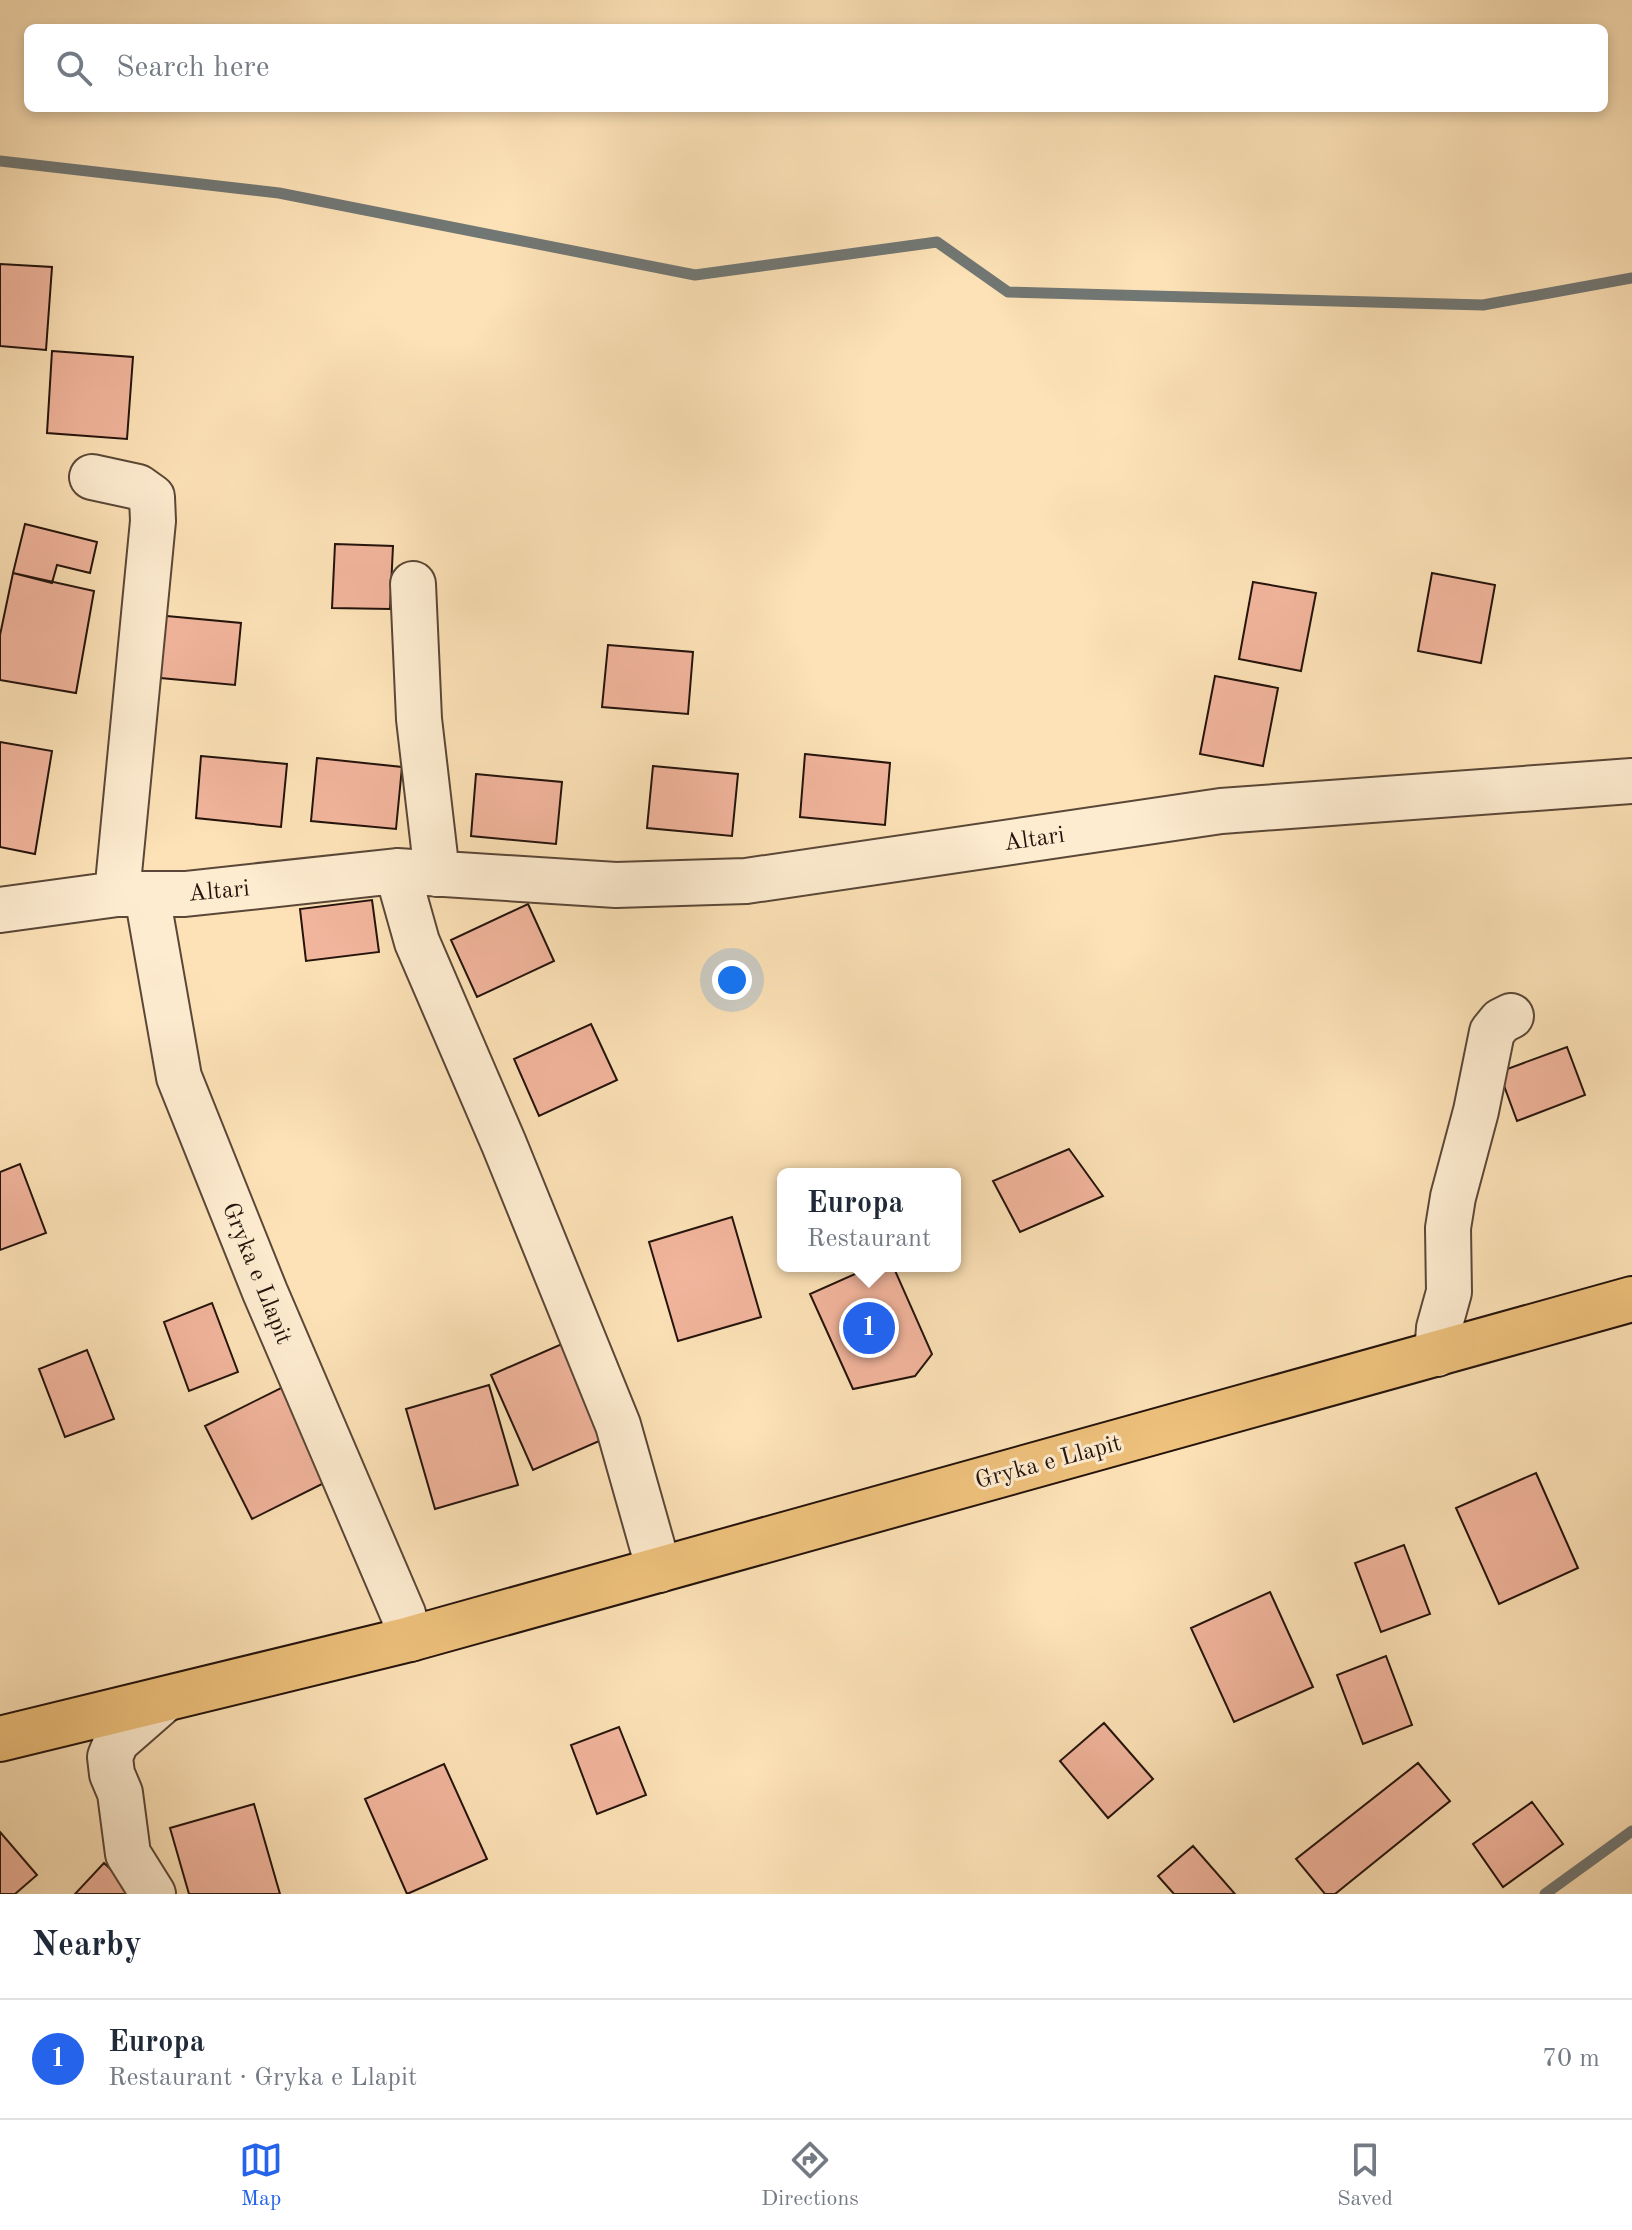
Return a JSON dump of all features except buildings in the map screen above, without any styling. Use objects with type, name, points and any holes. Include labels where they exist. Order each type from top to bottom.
[{"type":"main road","name":"Gryka e Llapit","points":[[0,1739],[410,1639],[1632,1299]]},
{"type":"street","name":"Gryka e Llapit","points":[[92,477],[138,487],[152,497],[132,894],[179,1077],[265,1292],[403,1614],[410,1639]]},
{"type":"street","points":[[413,584],[419,719],[417,942],[504,1144],[618,1425],[659,1570]]},
{"type":"street","name":"Altari","points":[[0,910],[132,894],[185,894],[417,873],[616,885],[746,881],[1221,811],[1632,781]]},
{"type":"street","points":[[1437,1354],[1439,1328],[1449,1292],[1448,1228],[1453,1197],[1476,1111],[1492,1032],[1501,1021],[1511,1016]]},
{"type":"street","name":"Gryka e Llapit","points":[[153,1894],[128,1854],[120,1793],[112,1774],[110,1757],[116,1742],[164,1700]]},
{"type":"waterway","points":[[0,161],[279,193],[695,275],[937,242],[1008,292],[1483,305],[1632,278]]},
{"type":"waterway","points":[[1545,1894],[1632,1831]]},
{"type":"place","name":"Europa","points":[[869,1328]]}]
